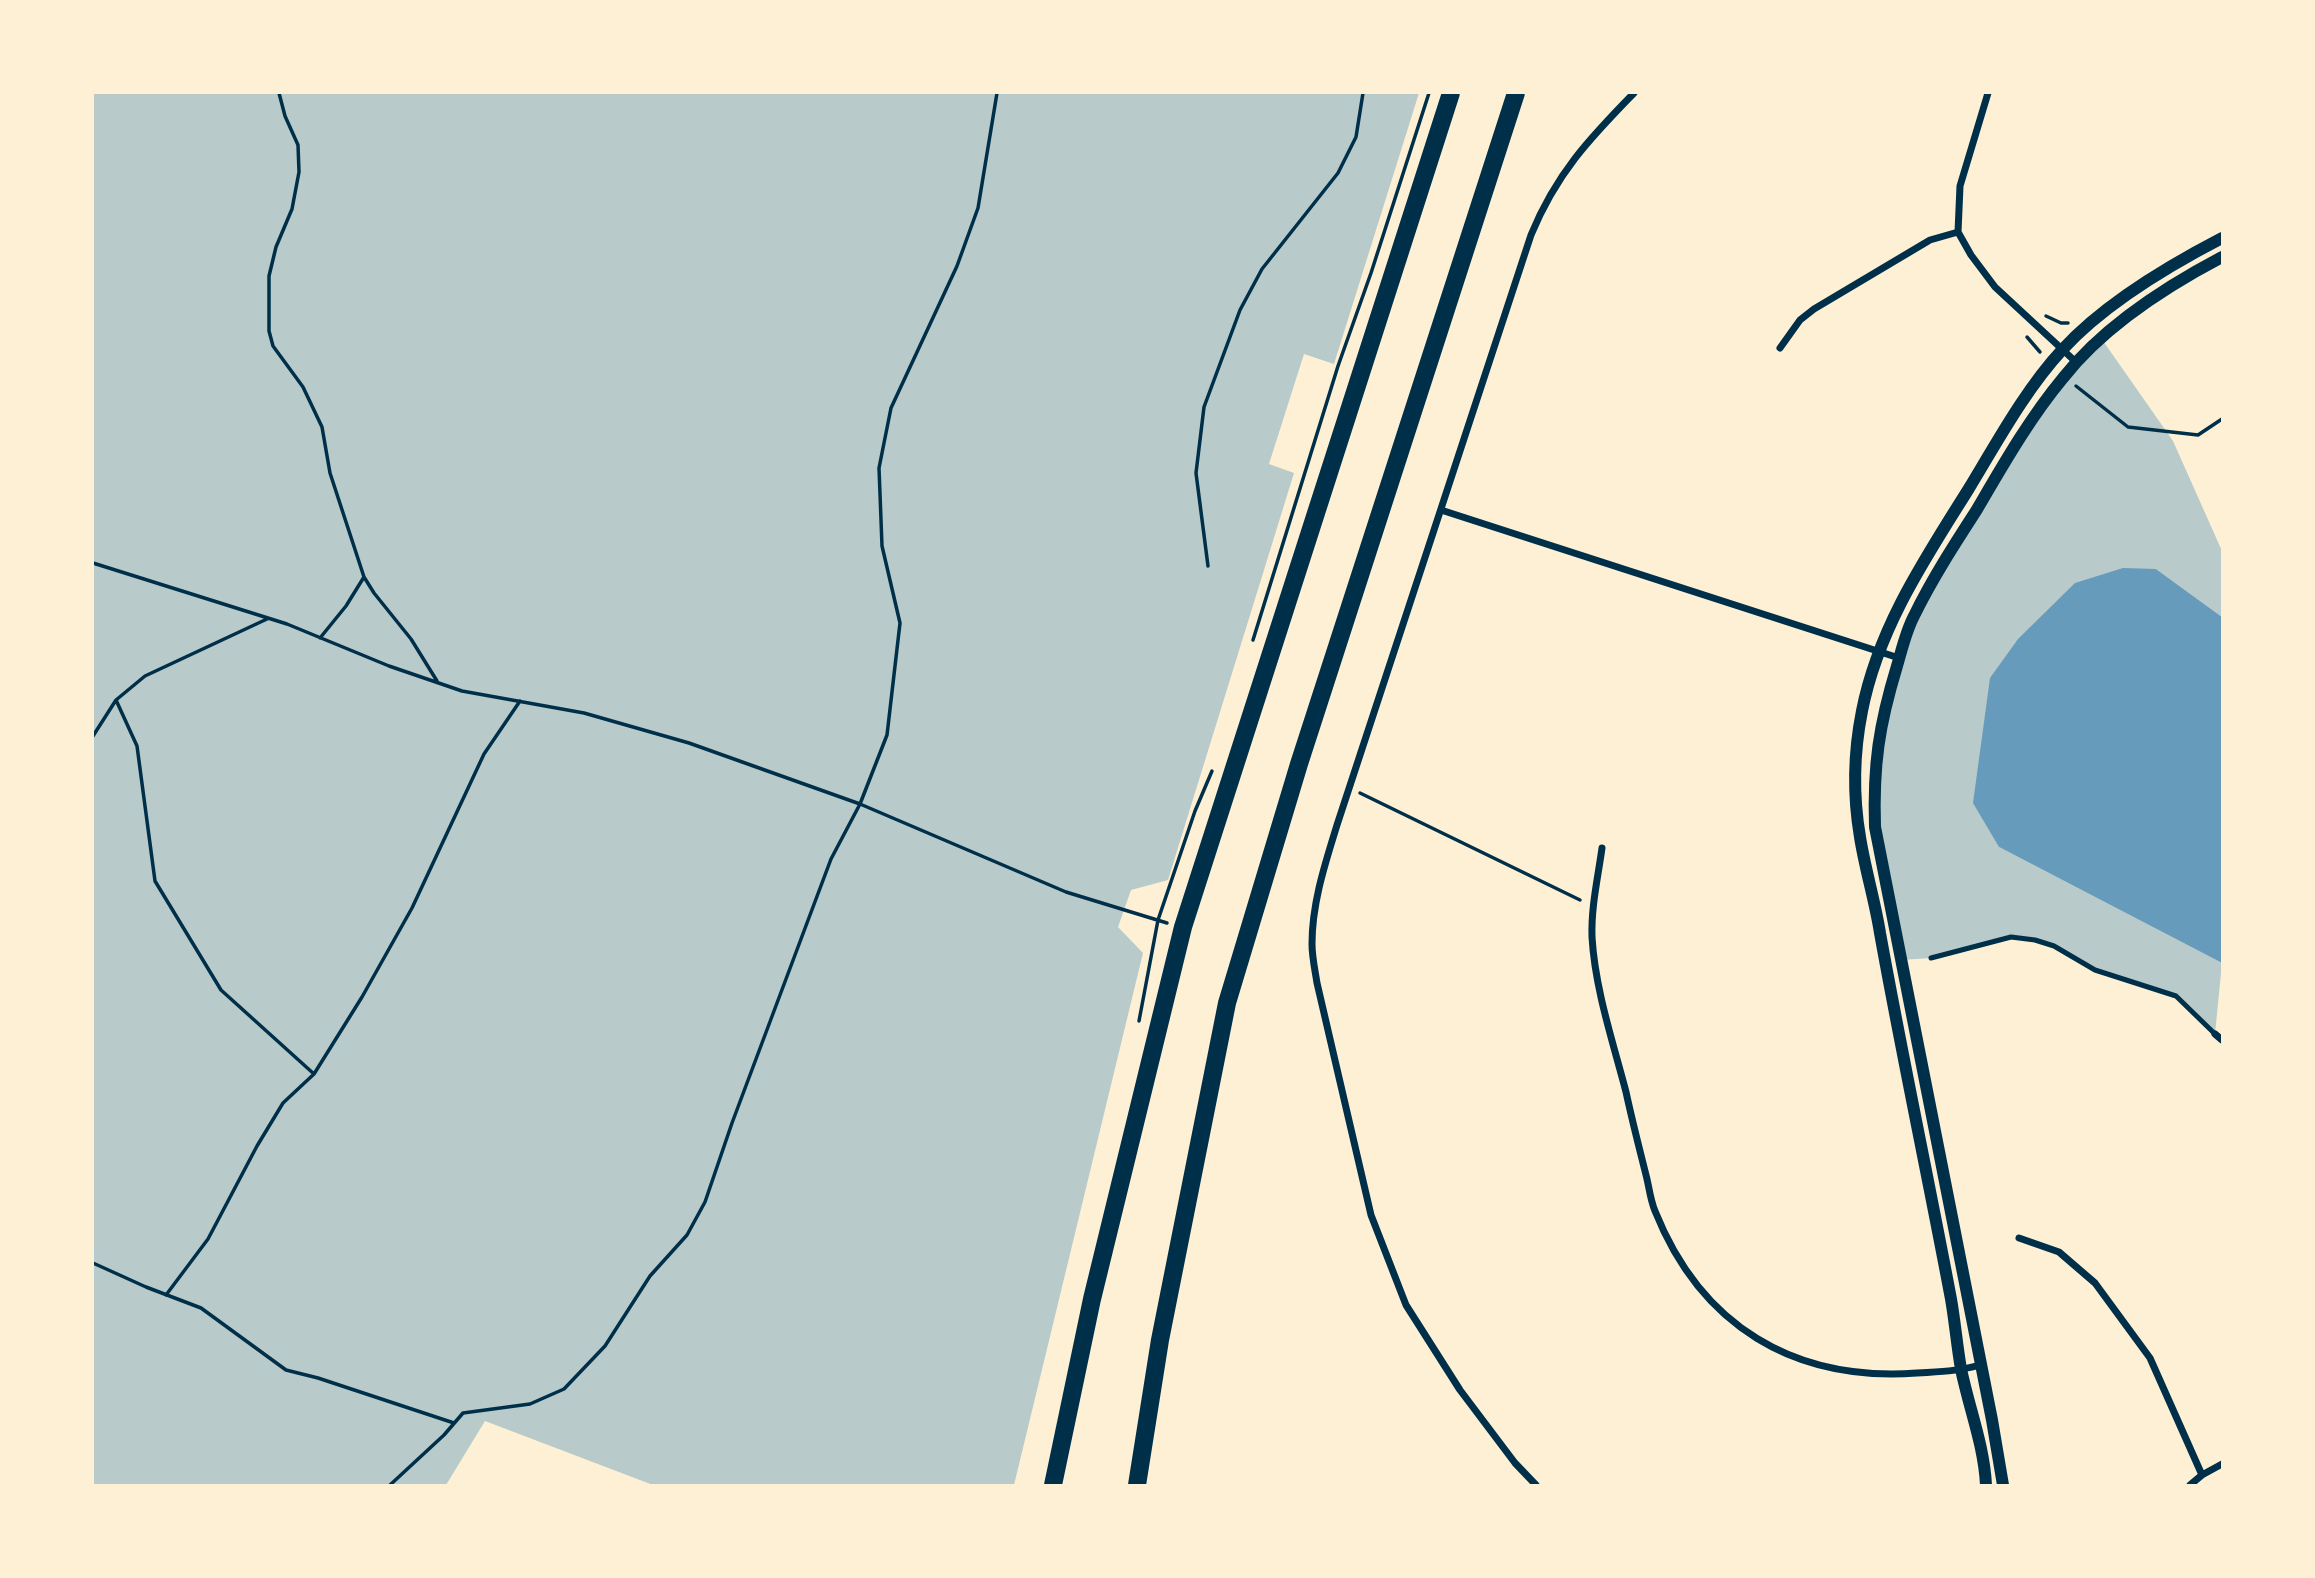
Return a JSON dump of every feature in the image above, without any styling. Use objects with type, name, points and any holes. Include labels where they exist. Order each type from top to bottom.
[{"type":"main road","points":[[1052,1485],[1092,1299],[1183,927],[1451,93]]},
{"type":"main road","points":[[1137,1485],[1160,1340],[1227,1003],[1299,764],[1516,93]]},
{"type":"street","points":[[1536,1485],[1515,1463],[1460,1390],[1406,1305],[1371,1215],[1337,1074],[1317,983],[1312,947],[1314,917],[1321,878],[1349,788],[1527,248],[1545,202],[1576,156],[1634,93]]},
{"type":"street","points":[[1988,93],[1960,186],[1958,232],[1995,287],[2077,363]]},
{"type":"street","points":[[1780,348],[1800,320],[1814,309],[1930,240],[1958,232]]},
{"type":"street","points":[[1986,1485],[1985,1465],[1962,1370],[1876,907],[1859,836],[1856,793],[1859,731],[1879,652],[1896,611],[1918,570],[2007,428],[2063,349],[2140,285],[2222,238]]},
{"type":"street","points":[[2003,1485],[1875,827],[1873,783],[1877,739],[1913,618],[1936,575],[2031,419],[2065,375],[2101,338],[2138,310],[2222,257]]},
{"type":"street","points":[[1441,510],[1899,658]]},
{"type":"street","points":[[1602,848],[1592,937],[1599,982],[1654,1210],[1685,1269],[1724,1314],[1764,1344],[1801,1361],[1837,1371],[1866,1375],[1962,1370],[1980,1366]]},
{"type":"street","points":[[2215,1034],[2222,1040]]},
{"type":"street","points":[[2019,1238],[2059,1252],[2095,1283],[2150,1357],[2202,1475]]},
{"type":"street","points":[[2190,1485],[2222,1464]]},
{"type":"lane","points":[[1931,958],[2011,937],[2035,940],[2054,946],[2095,970],[2176,996],[2215,1034]]},
{"type":"path","points":[[279,93],[285,116],[298,145],[299,172],[292,209],[276,247],[270,276],[269,331],[273,346],[303,387],[322,427],[330,473],[364,577],[411,639],[439,683]]},
{"type":"path","points":[[390,1485],[463,1413],[530,1404],[564,1389],[605,1346],[650,1276],[687,1235],[705,1202],[831,859],[860,804],[887,735],[900,623],[882,546],[879,468],[891,408],[957,266],[978,208],[997,93]]},
{"type":"path","points":[[1208,566],[1196,473],[1204,407],[1240,310],[1262,269],[1338,173],[1356,137],[1363,93]]},
{"type":"path","points":[[2072,395],[2078,388]]},
{"type":"path","points":[[2170,433],[2198,435],[2222,419]]},
{"type":"path","points":[[93,563],[268,618],[389,666],[462,691],[584,713],[689,743],[860,804],[1066,892],[1183,927]]},
{"type":"path","points":[[320,638],[346,606],[364,577]]},
{"type":"path","points":[[93,736],[116,700],[145,676],[268,618]]},
{"type":"path","points":[[116,700],[137,746],[155,881],[221,990],[314,1074]]},
{"type":"path","points":[[166,1295],[208,1239],[283,1103],[314,1074],[362,997],[412,908],[484,754],[520,701]]},
{"type":"path","points":[[1349,788],[1580,900],[1594,903]]},
{"type":"path","points":[[93,1263],[201,1308],[286,1370],[454,1423]]},
{"type":"shaded area","points":[[93,93],[1419,93],[1334,364],[1304,354],[1269,464],[1294,473],[1168,880],[1131,890],[1118,927],[1143,953],[1014,1485],[653,1485],[485,1421],[446,1485],[93,1485]]},
{"type":"shaded area","points":[[2101,338],[2173,441],[2222,551],[2222,617],[2156,569],[1999,847],[2222,963],[2215,1034],[2176,996],[2095,970],[2054,946],[2011,937],[1931,958],[1901,960],[1875,827],[1887,697],[1899,658],[1974,513],[2077,363]]},
{"type":"water","points":[[2123,568],[2156,569],[2222,617],[2222,963],[1999,847],[1973,803],[1990,678],[2018,639],[2075,583]]}]
